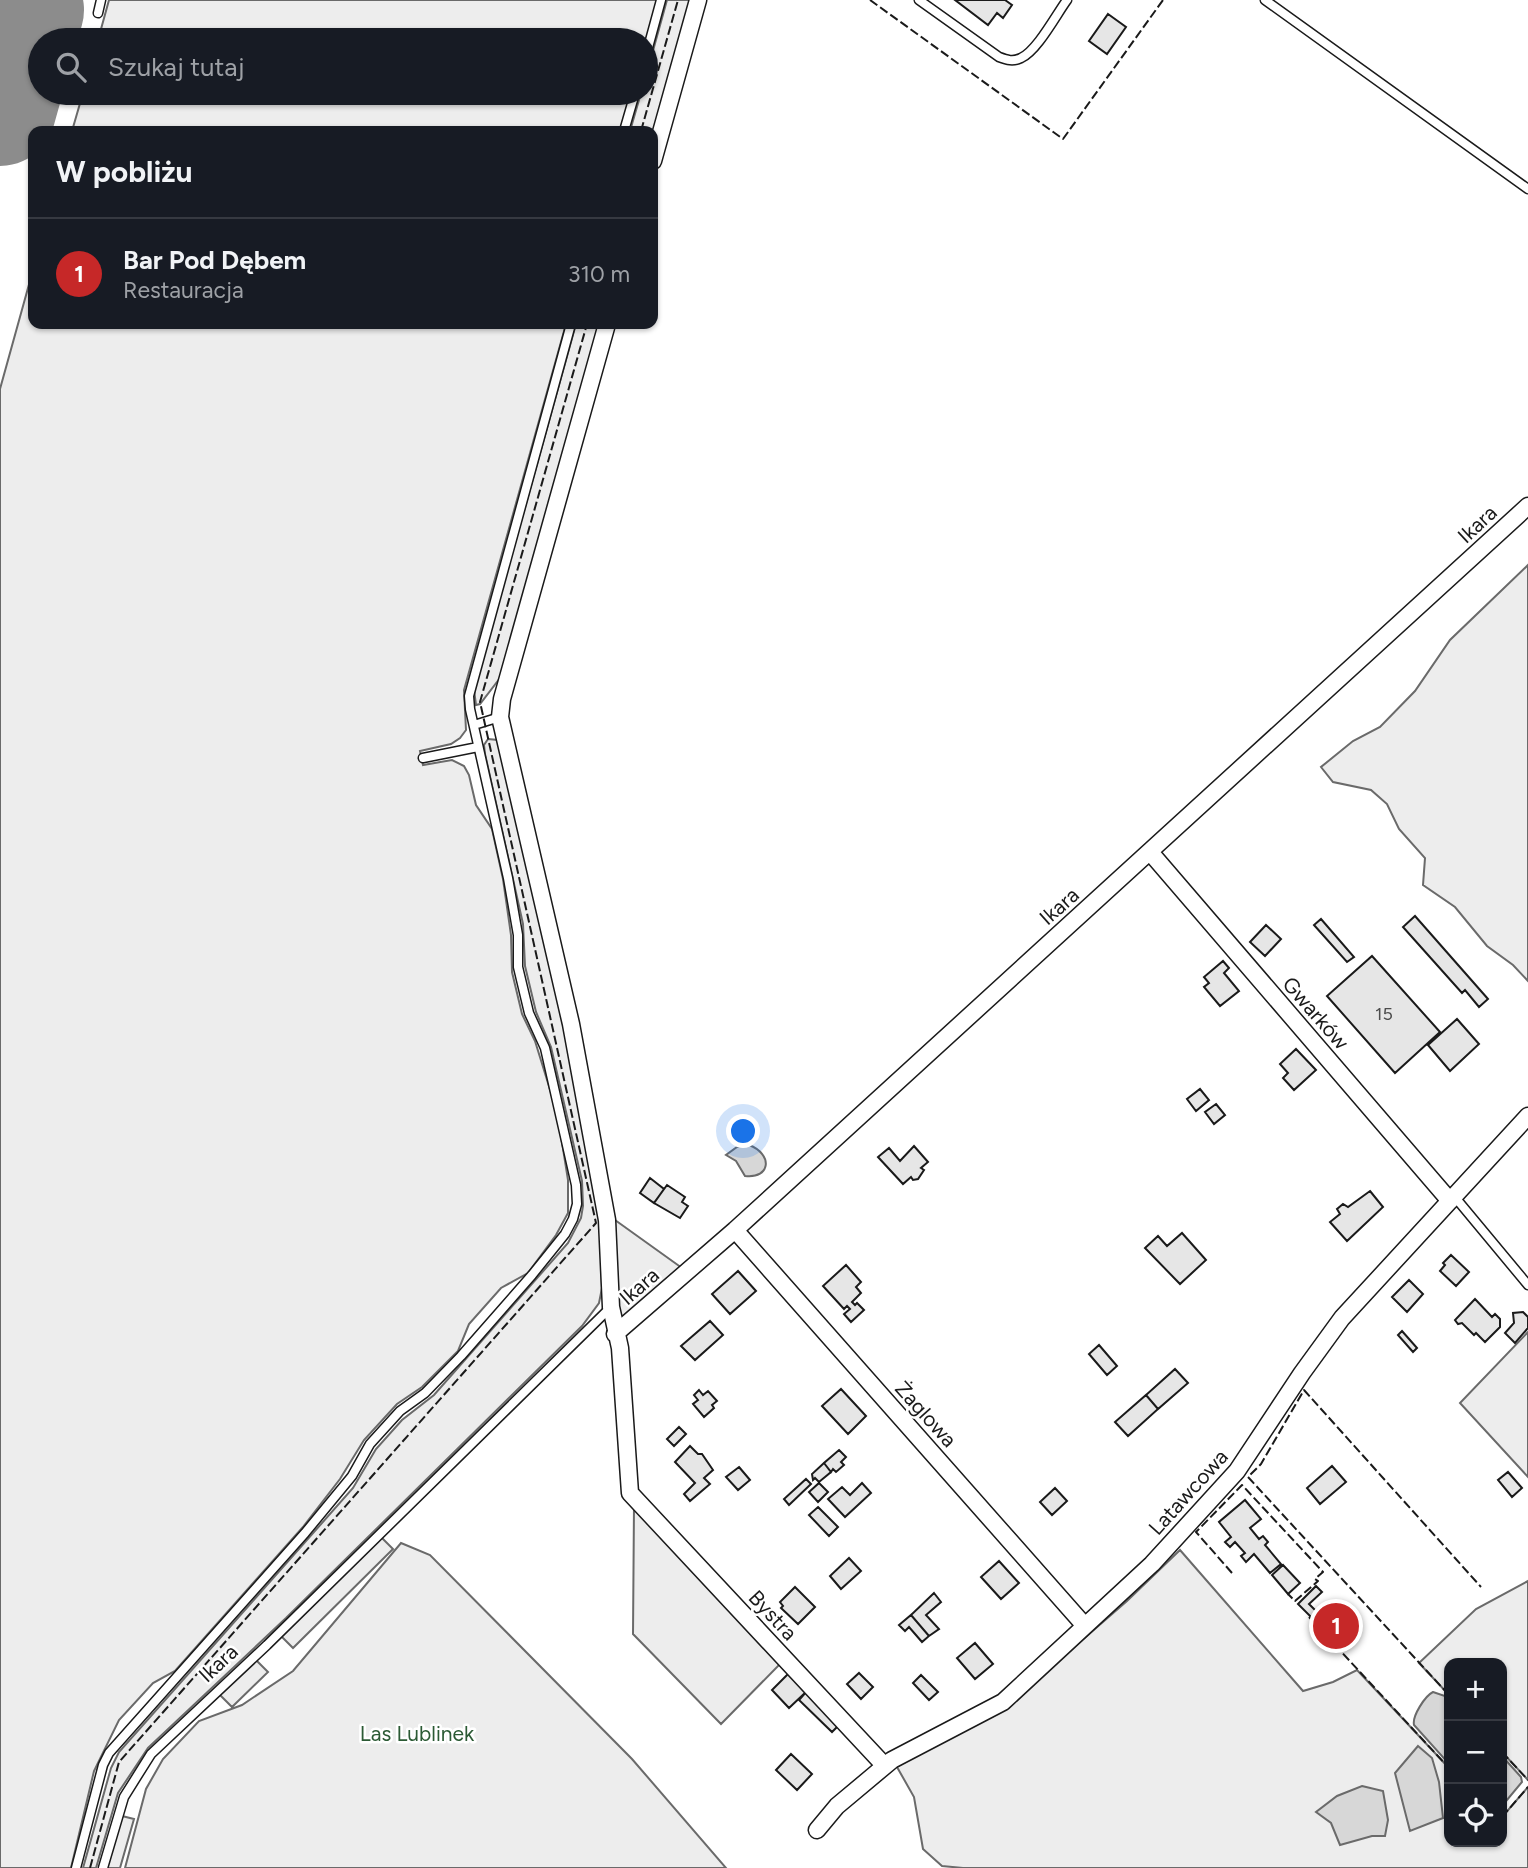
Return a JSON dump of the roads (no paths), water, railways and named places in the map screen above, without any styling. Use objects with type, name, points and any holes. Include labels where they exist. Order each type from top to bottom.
[{"type":"street","points":[[658,144],[698,0]]},
{"type":"street","points":[[606,329],[502,699],[500,717],[574,1037],[607,1220],[611,1307],[615,1334]]},
{"type":"street","name":"Ikara","points":[[615,1334],[734,1230],[1528,506]]},
{"type":"street","name":"Gwarków","points":[[1150,852],[1452,1198]]},
{"type":"street","name":"Latawcowa","points":[[817,1830],[838,1806],[884,1765],[1003,1702],[1152,1564],[1237,1471],[1342,1318],[1528,1116]]},
{"type":"street","name":"Żaglowa","points":[[734,1230],[1085,1626]]},
{"type":"street","name":"Bystra","points":[[615,1334],[620,1348],[630,1493],[884,1765]]},
{"type":"lane","points":[[98,13],[101,0]]},
{"type":"lane","points":[[653,28],[661,0]]},
{"type":"lane","points":[[919,0],[999,57],[1012,61],[1024,58],[1067,0]]},
{"type":"lane","points":[[1265,0],[1528,189]]},
{"type":"lane","points":[[625,126],[632,105]]},
{"type":"lane","points":[[76,1868],[103,1765],[109,1753],[305,1533],[352,1476],[370,1444],[400,1411],[425,1394],[532,1275],[565,1234],[573,1219],[577,1205],[576,1185],[545,1048],[529,1013],[521,979],[517,957],[518,935],[510,890],[470,709],[469,690],[570,329]]},
{"type":"lane","points":[[474,725],[500,717]]},
{"type":"lane","points":[[423,758],[478,747]]},
{"type":"lane","points":[[1452,1198],[1528,1285]]},
{"type":"lane","name":"Ikara","points":[[103,1868],[124,1797],[151,1754],[273,1640],[611,1307]]},
{"type":"place","name":"Bar Pod Dębem","points":[[1336,1626]]},
{"type":"park label","name":"Las Lublinek","points":[[417,1733]]}]
